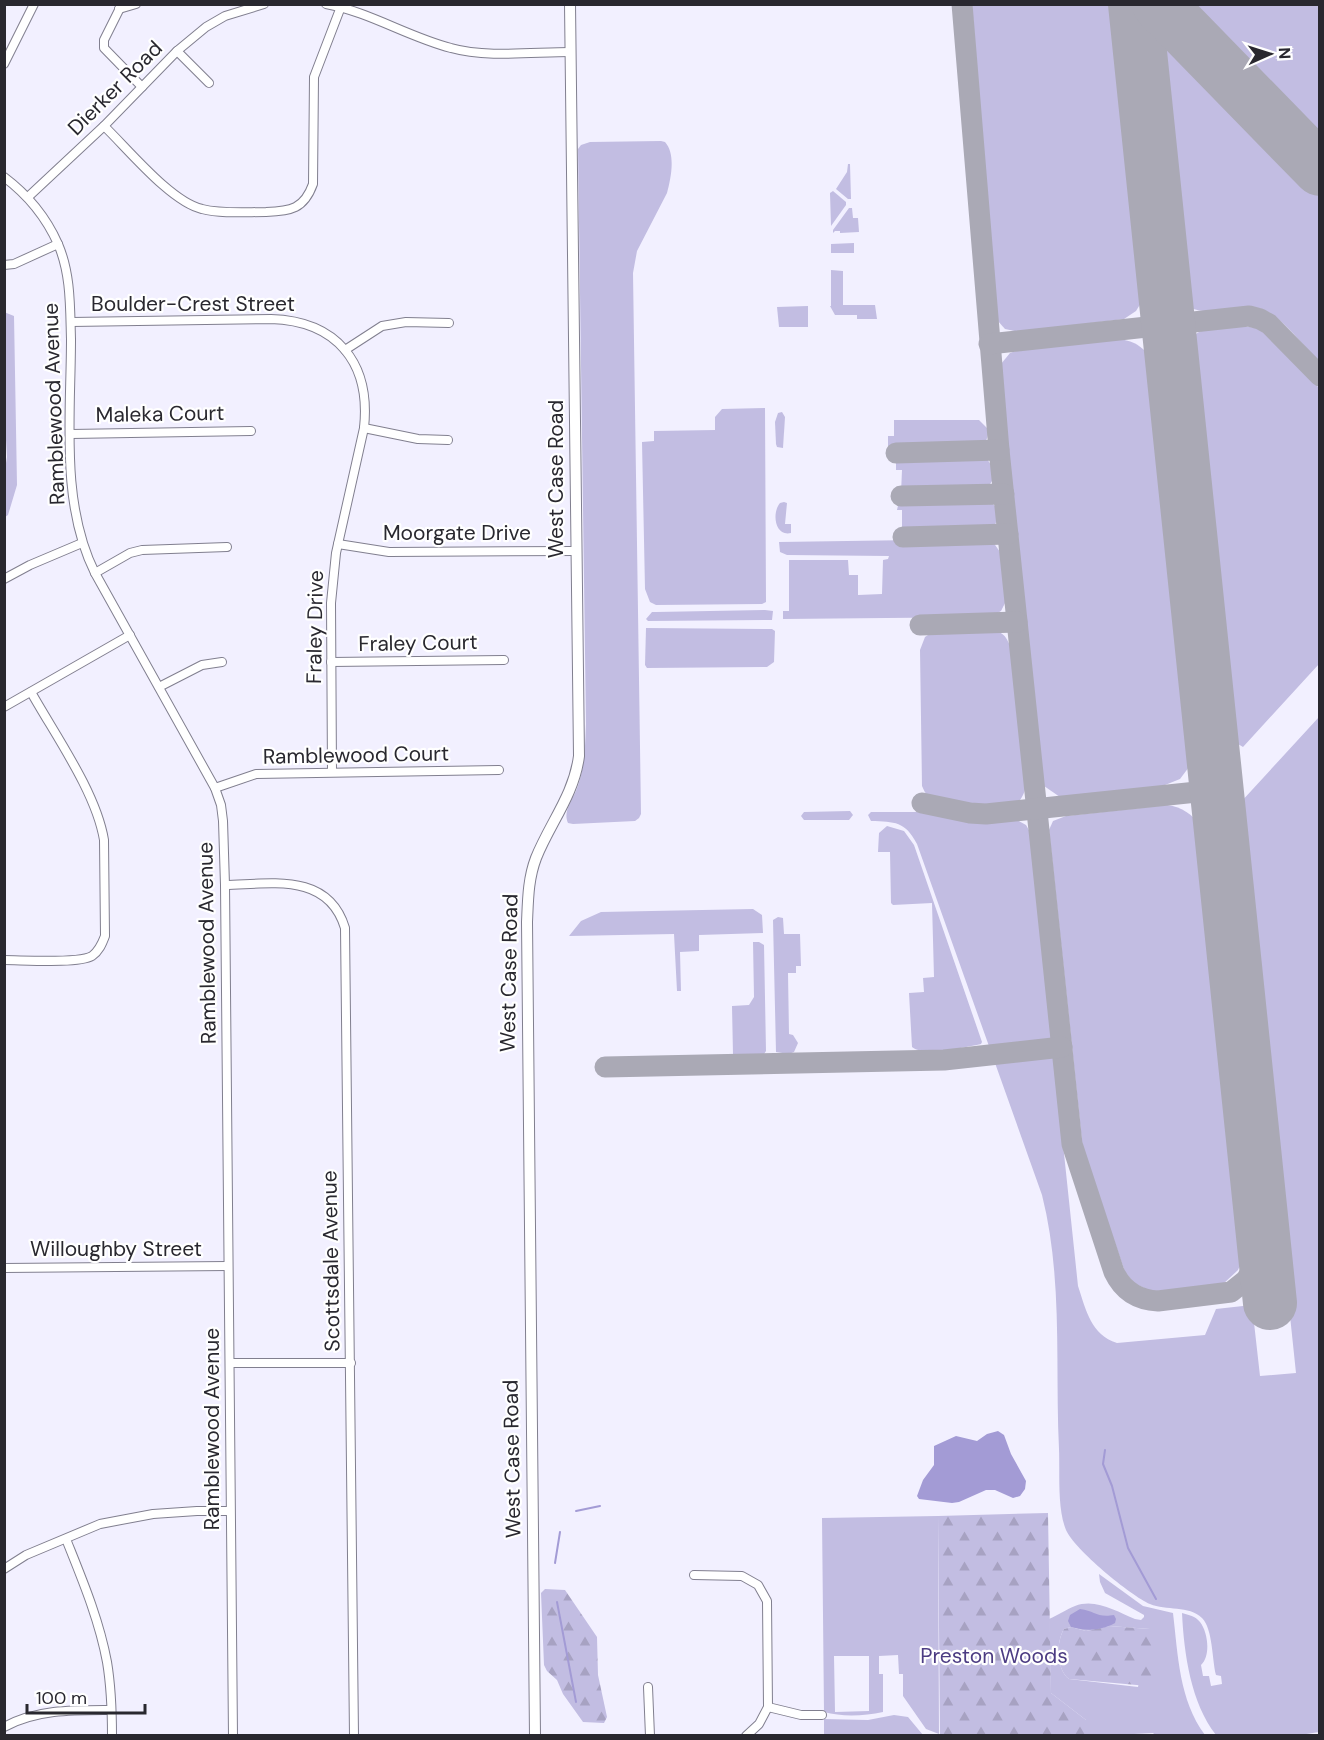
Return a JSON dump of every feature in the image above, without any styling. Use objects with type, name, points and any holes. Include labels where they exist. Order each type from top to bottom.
[{"type":"main road","name":"West Case Road","points":[[535,1736],[526,922],[529,887],[534,866],[570,794],[579,756],[570,4]]},
{"type":"street","points":[[4,64],[34,4]]},
{"type":"street","points":[[136,4],[120,7],[104,40],[104,48],[142,87]]},
{"type":"street","name":"Dierker Road","points":[[28,197],[104,126],[177,51],[206,27],[225,16],[264,4]]},
{"type":"street","points":[[326,4],[341,6],[435,44],[462,51],[571,52]]},
{"type":"street","points":[[104,126],[172,194],[200,209],[231,212],[291,210],[302,203],[311,191],[314,176],[314,77],[341,6]]},
{"type":"street","points":[[177,51],[210,83]]},
{"type":"street","points":[[4,177],[28,197]]},
{"type":"street","name":"Ramblewood Avenue","points":[[28,197],[58,244],[65,264],[70,299],[72,494],[82,543],[95,573],[215,788],[221,805],[225,885],[233,1736]]},
{"type":"street","points":[[4,265],[14,264],[58,244]]},
{"type":"street","name":"Boulder-Crest Street","points":[[70,322],[284,319],[302,322],[335,340],[345,350],[362,382],[366,414]]},
{"type":"street","points":[[345,350],[382,326],[406,322],[449,323]]},
{"type":"street","name":"Fraley Drive","points":[[332,772],[331,594],[338,544],[366,414]]},
{"type":"street","points":[[364,428],[418,439],[448,440]]},
{"type":"street","name":"Maleka Court","points":[[71,434],[251,431]]},
{"type":"street","points":[[4,579],[82,543]]},
{"type":"street","name":"Moorgate Drive","points":[[338,544],[388,552],[576,551]]},
{"type":"street","points":[[95,573],[130,553],[142,550],[227,547]]},
{"type":"street","points":[[4,707],[130,635]]},
{"type":"street","name":"Fraley Court","points":[[331,662],[504,660]]},
{"type":"street","points":[[159,687],[202,665],[222,662]]},
{"type":"street","points":[[4,960],[86,958],[96,952],[103,942],[105,930],[102,825],[87,790],[31,692]]},
{"type":"street","name":"Ramblewood Court","points":[[215,788],[256,774],[500,770]]},
{"type":"street","name":"Scottsdale Avenue","points":[[225,885],[289,885],[316,890],[334,906],[345,928],[354,1736]]},
{"type":"street","name":"Willoughby Street","points":[[4,1268],[228,1266]]},
{"type":"street","points":[[230,1363],[351,1363]]},
{"type":"street","points":[[4,1569],[26,1555],[100,1524],[153,1514],[230,1511]]},
{"type":"street","points":[[66,1539],[85,1587],[103,1644],[112,1736]]},
{"type":"street","points":[[694,1575],[742,1576],[750,1579],[763,1592],[768,1611],[768,1707],[759,1724],[746,1736]]},
{"type":"street","points":[[648,1687],[650,1736]]},
{"type":"street","points":[[768,1707],[801,1715],[822,1715]]},
{"type":"street","points":[[4,1727],[39,1714],[72,1710],[111,1710]]},
{"type":"green space","points":[[972,5],[1117,5],[1147,293],[1136,311],[1124,319],[1019,332],[1005,329],[997,320]]},
{"type":"green space","points":[[1185,5],[1319,5],[1319,142]]},
{"type":"green space","points":[[1171,41],[1319,195],[1319,362],[1285,325],[1261,309],[1242,307],[1202,311],[1184,304],[1157,43]]},
{"type":"green space","points":[[590,142],[665,142],[671,153],[670,180],[667,193],[637,251],[633,273],[641,814],[635,821],[573,824],[568,823],[566,815],[581,774],[586,724],[578,149],[581,145]]},
{"type":"green space","points":[[848,164],[850,164],[851,199],[836,189],[847,172]]},
{"type":"green space","points":[[833,191],[846,202],[846,205],[831,226],[830,193]]},
{"type":"green space","points":[[849,208],[852,208],[853,218],[858,218],[859,232],[835,231],[833,233],[833,230]]},
{"type":"green space","points":[[854,243],[854,253],[831,253],[831,244]]},
{"type":"green space","points":[[831,270],[843,271],[843,305],[875,305],[877,319],[857,319],[857,315],[835,315],[830,306]]},
{"type":"green space","points":[[808,306],[808,327],[779,327],[777,307]]},
{"type":"green space","points":[[4,312],[14,316],[17,485],[8,515],[5,517],[4,475],[7,457],[4,406]]},
{"type":"green space","points":[[1242,326],[1257,328],[1266,334],[1320,389],[1319,664],[1243,747],[1233,741],[1189,344],[1197,333],[1204,330]]},
{"type":"green space","points":[[1118,339],[1130,341],[1139,346],[1154,363],[1195,759],[1180,779],[1160,787],[1060,797],[1044,786],[1001,364],[1010,353],[1019,350]]},
{"type":"green space","points":[[765,408],[766,602],[762,604],[656,605],[650,602],[645,589],[642,442],[654,441],[654,431],[715,430],[715,417],[722,409]]},
{"type":"green space","points":[[782,412],[785,417],[783,448],[777,447],[776,444],[775,422],[778,413]]},
{"type":"green space","points":[[894,420],[979,420],[988,429],[988,435],[985,442],[977,447],[891,449],[888,446],[888,436],[894,436]]},
{"type":"green space","points":[[981,456],[988,460],[992,469],[992,481],[986,490],[901,493],[902,470],[896,470],[896,458]]},
{"type":"green space","points":[[987,499],[995,506],[997,518],[994,527],[987,532],[906,534],[902,532],[902,510],[897,510],[899,501]]},
{"type":"green space","points":[[784,502],[787,503],[785,524],[791,524],[791,533],[781,531],[776,523],[777,507]]},
{"type":"green space","points":[[983,539],[993,542],[1000,552],[1006,601],[1001,611],[990,617],[783,619],[783,611],[789,611],[789,560],[848,560],[849,575],[858,575],[858,595],[882,594],[883,560],[888,559],[889,556],[787,555],[780,552],[779,542]]},
{"type":"green space","points":[[773,611],[772,620],[648,621],[646,619],[652,612]]},
{"type":"green space","points":[[646,628],[772,629],[775,631],[774,662],[767,667],[647,668],[645,665]]},
{"type":"green space","points":[[990,630],[1003,634],[1010,646],[1026,787],[1019,801],[1009,806],[986,808],[959,806],[928,796],[922,786],[920,650],[925,637],[931,633]]},
{"type":"green space","points":[[1319,717],[1319,1732],[1294,1736],[1216,1735],[1200,1708],[1190,1677],[1182,1613],[1192,1616],[1203,1626],[1207,1650],[1201,1665],[1203,1676],[1209,1676],[1211,1686],[1222,1684],[1221,1676],[1216,1675],[1206,1623],[1191,1611],[1156,1606],[1141,1599],[1091,1560],[1066,1530],[1061,1511],[1060,1490],[1056,1290],[1049,1226],[1042,1195],[917,844],[913,836],[899,824],[871,821],[868,815],[871,812],[922,812],[981,822],[1015,819],[1026,825],[1030,832],[1078,1286],[1095,1328],[1117,1343],[1205,1335],[1216,1309],[1252,1305],[1260,1376],[1296,1373],[1237,811],[1240,803]]},
{"type":"green space","points":[[1167,805],[1178,807],[1186,812],[1202,827],[1246,1252],[1238,1270],[1222,1285],[1152,1292],[1134,1283],[1125,1272],[1083,1151],[1049,830],[1053,821],[1066,816]]},
{"type":"green space","points":[[850,811],[853,815],[849,820],[804,820],[801,816],[804,812]]},
{"type":"green space","points":[[887,826],[904,831],[914,845],[981,1044],[935,1051],[918,1050],[912,1047],[909,993],[924,992],[923,978],[934,977],[932,903],[893,905],[891,903],[890,852],[878,852],[879,833]]},
{"type":"green space","points":[[753,909],[762,915],[763,933],[699,935],[699,951],[680,952],[681,991],[677,991],[674,934],[569,936],[581,921],[601,912]]},
{"type":"green space","points":[[778,917],[783,918],[784,934],[800,934],[801,966],[796,966],[796,973],[788,973],[789,1034],[793,1035],[798,1043],[794,1052],[789,1054],[776,1052],[773,920]]},
{"type":"green space","points":[[753,942],[764,945],[766,1051],[764,1054],[733,1055],[732,1006],[749,1005],[754,997]]},
{"type":"green space","name":"Preston Woods","points":[[1048,1513],[1051,1693],[1086,1720],[1086,1735],[940,1735],[938,1516]]},
{"type":"green space","points":[[938,1516],[939,1734],[926,1729],[903,1696],[903,1674],[899,1674],[898,1655],[879,1656],[879,1674],[883,1674],[883,1712],[838,1715],[824,1712],[822,1518]],"holes":[[[834,1656],[869,1656],[869,1711],[835,1712]]]},
{"type":"green space","points":[[1099,1574],[1143,1606],[1173,1613],[1181,1677],[1190,1707],[1205,1735],[1155,1735],[1153,1733],[1086,1735],[1086,1720],[1051,1693],[1049,1619],[1083,1604],[1106,1607],[1135,1619],[1141,1620],[1144,1617],[1105,1593]],"holes":[[[1109,1626],[1150,1629],[1138,1687],[1069,1679],[1062,1669],[1059,1648],[1064,1629],[1071,1627],[1086,1631]]]},
{"type":"green space","points":[[545,1589],[565,1590],[597,1637],[598,1675],[607,1717],[604,1723],[583,1722],[563,1694],[557,1680],[544,1665],[541,1593]]},
{"type":"green space","points":[[1109,1626],[1150,1629],[1153,1634],[1154,1679],[1148,1686],[1069,1679],[1065,1675],[1059,1655],[1061,1634],[1064,1629],[1071,1627],[1086,1631]]},
{"type":"green space","points":[[894,1715],[908,1717],[923,1735],[824,1735],[824,1719],[868,1720]]},
{"type":"shaded area","points":[[998,1431],[1004,1435],[1011,1454],[1026,1481],[1025,1489],[1020,1496],[1013,1498],[995,1490],[986,1490],[952,1503],[919,1499],[917,1496],[923,1480],[934,1465],[934,1446],[956,1436],[977,1441],[987,1434]]},
{"type":"shaded area","points":[[1080,1609],[1100,1615],[1114,1615],[1115,1623],[1093,1630],[1071,1627],[1068,1621],[1070,1615]]},
{"type":"waterway","points":[[1105,1450],[1103,1464],[1112,1486],[1128,1548],[1156,1599]]},
{"type":"waterway","points":[[576,1511],[600,1506]]},
{"type":"waterway","points":[[555,1563],[560,1532]]},
{"type":"waterway","points":[[557,1602],[576,1702]]},
{"type":"taxiway","points":[[962,4],[999,450],[1072,1144],[1114,1272],[1132,1293],[1144,1299],[1158,1301],[1231,1292],[1246,1280],[1264,1250]]},
{"type":"taxiway","points":[[989,344],[1249,316],[1269,324],[1320,376]]},
{"type":"taxiway","points":[[896,453],[999,450]]},
{"type":"taxiway","points":[[901,496],[1004,494]]},
{"type":"taxiway","points":[[903,537],[1008,534]]},
{"type":"taxiway","points":[[920,625],[1017,622]]},
{"type":"taxiway","points":[[922,803],[986,814],[1216,790]]},
{"type":"taxiway","points":[[605,1067],[944,1060],[1062,1047]]},
{"type":"runway","points":[[1135,4],[1270,1303]]},
{"type":"runway","points":[[1159,4],[1320,169]]}]
